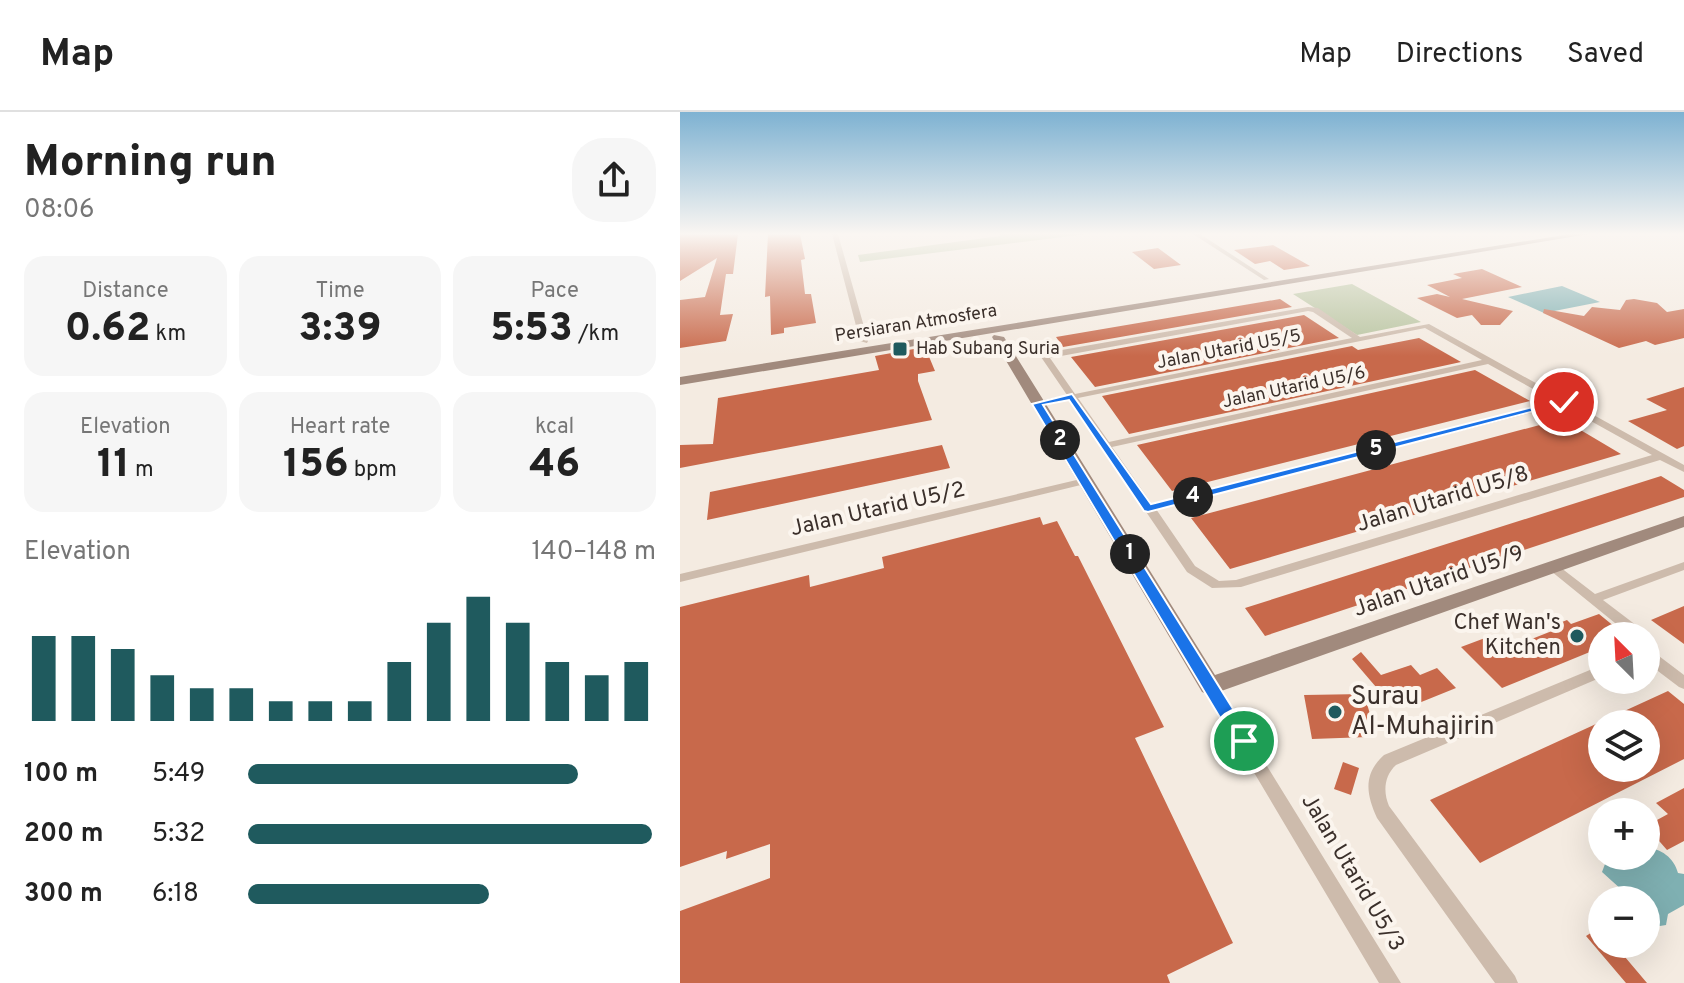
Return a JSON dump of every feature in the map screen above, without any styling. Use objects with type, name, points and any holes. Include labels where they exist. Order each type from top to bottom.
[{"type":"street","points":[[761,368],[844,350],[864,341],[846,275]]},
{"type":"street","points":[[1259,275],[1266,279]]},
{"type":"street","name":"Persiaran Atmosfera","points":[[680,381],[967,334],[1294,275]]},
{"type":"street","name":"Persiaran Atmosfera","points":[[680,372],[864,341],[1322,275]]},
{"type":"street","points":[[1360,340],[1308,309],[1045,357],[1148,508],[1564,402]]},
{"type":"street","points":[[967,334],[998,337],[1018,325]]},
{"type":"street","name":"Jalan Utarid U5/5","points":[[1037,404],[1426,326],[1490,361]]},
{"type":"street","name":"Jalan Utarid U5/3","points":[[998,337],[1391,983]]},
{"type":"street","points":[[1490,361],[1684,469]]},
{"type":"street","name":"Jalan Utarid U5/6","points":[[1105,446],[1490,361]]},
{"type":"street","name":"Jalan Utarid U5/8","points":[[1148,508],[1191,569],[1217,585],[1236,584],[1661,456]]},
{"type":"street","name":"Jalan Utarid U5/2","points":[[680,578],[1085,481]]},
{"type":"street","name":"Jalan Utarid U5/9","points":[[1210,686],[1684,521]]},
{"type":"street","points":[[1593,599],[1684,566]]},
{"type":"street","points":[[1552,567],[1622,622]]},
{"type":"street","points":[[1660,663],[1684,683]]},
{"type":"street","points":[[1508,983],[1383,812],[1376,796],[1380,769],[1390,760],[1588,677]]},
{"type":"green space","points":[[1352,284],[1421,322],[1357,335],[1293,294]]},
{"type":"water","points":[[1562,286],[1600,302],[1544,313],[1508,297]]},
{"type":"water","points":[[1660,852],[1673,863],[1678,873],[1684,874],[1684,905],[1668,914],[1666,925],[1660,926],[1660,886],[1618,886],[1602,872],[1660,870]]},
{"type":"building","points":[[712,275],[726,275],[720,315],[733,314],[726,341],[680,348],[680,300],[705,297]]},
{"type":"building","points":[[766,275],[803,275],[805,294],[811,294],[816,323],[784,328],[784,333],[771,335],[770,296],[765,297]]},
{"type":"building","points":[[1454,275],[1495,275],[1522,287],[1462,299],[1513,311],[1500,325],[1481,325],[1472,315],[1457,318],[1417,298],[1437,294],[1450,297],[1427,285],[1462,278]]},
{"type":"building","points":[[1280,299],[1292,307],[1063,347],[1056,337]]},
{"type":"building","points":[[1626,300],[1657,303],[1667,312],[1684,309],[1684,338],[1655,345],[1646,341],[1619,348],[1543,313],[1544,309],[1584,316],[1592,307],[1620,310]]},
{"type":"building","points":[[1304,315],[1339,338],[1095,387],[1071,357]]},
{"type":"building","points":[[1419,338],[1461,362],[1129,434],[1102,396],[1352,346],[1358,350]]},
{"type":"building","points":[[925,347],[935,371],[918,374],[918,381],[932,420],[680,468],[680,445],[713,444],[718,398],[879,370],[875,356]]},
{"type":"building","points":[[1475,370],[1530,401],[1172,491],[1137,445]]},
{"type":"building","points":[[1684,387],[1684,446],[1677,449],[1628,421],[1667,410],[1646,399]]},
{"type":"building","points":[[1562,419],[1621,454],[1230,569],[1191,518]]},
{"type":"building","points":[[942,445],[950,468],[707,520],[710,492]]},
{"type":"building","points":[[1661,476],[1684,490],[1684,497],[1265,636],[1245,608]]},
{"type":"building","points":[[1040,517],[1043,525],[1057,521],[1075,556],[1078,556],[1164,727],[1135,738],[1233,943],[1167,975],[1170,983],[680,983],[680,911],[770,878],[770,844],[726,859],[727,851],[680,867],[680,607],[809,575],[810,587],[884,568],[882,557]]},
{"type":"building","points":[[1684,606],[1684,644],[1660,627],[1660,622],[1651,620]]},
{"type":"building","points":[[1599,614],[1609,622],[1588,622],[1588,653],[1502,688],[1461,647],[1485,638],[1492,644],[1511,637],[1519,644],[1557,629],[1552,626],[1567,620],[1571,624]]},
{"type":"building","points":[[1361,652],[1381,675],[1411,665],[1420,675],[1437,668],[1456,688],[1409,707],[1400,697],[1388,701],[1352,659]]},
{"type":"building","points":[[1668,691],[1684,704],[1684,759],[1660,771],[1660,710],[1627,710]]},
{"type":"building","points":[[1364,694],[1373,724],[1364,725],[1368,737],[1312,739],[1304,695]]},
{"type":"building","points":[[1588,728],[1588,782],[1639,782],[1608,798],[1588,798],[1588,808],[1480,863],[1430,800]]},
{"type":"building","points":[[1343,762],[1359,768],[1351,795],[1334,789]]},
{"type":"building","points":[[1684,788],[1684,841],[1667,850],[1660,842],[1660,818],[1668,814],[1660,807],[1660,801]]},
{"type":"building","points":[[1605,958],[1626,958],[1647,983],[1626,983]]},
{"type":"place","name":"Hab Subang Suria","points":[[900,349]]},
{"type":"place","name":"Chef Wan's Kitchen","points":[[1577,636]]},
{"type":"place","name":"Surau Al-Muhajirin","points":[[1335,712]]},
{"type":"route","points":[[1244,741],[1037,404],[1072,397],[1148,508],[1564,402]]}]
